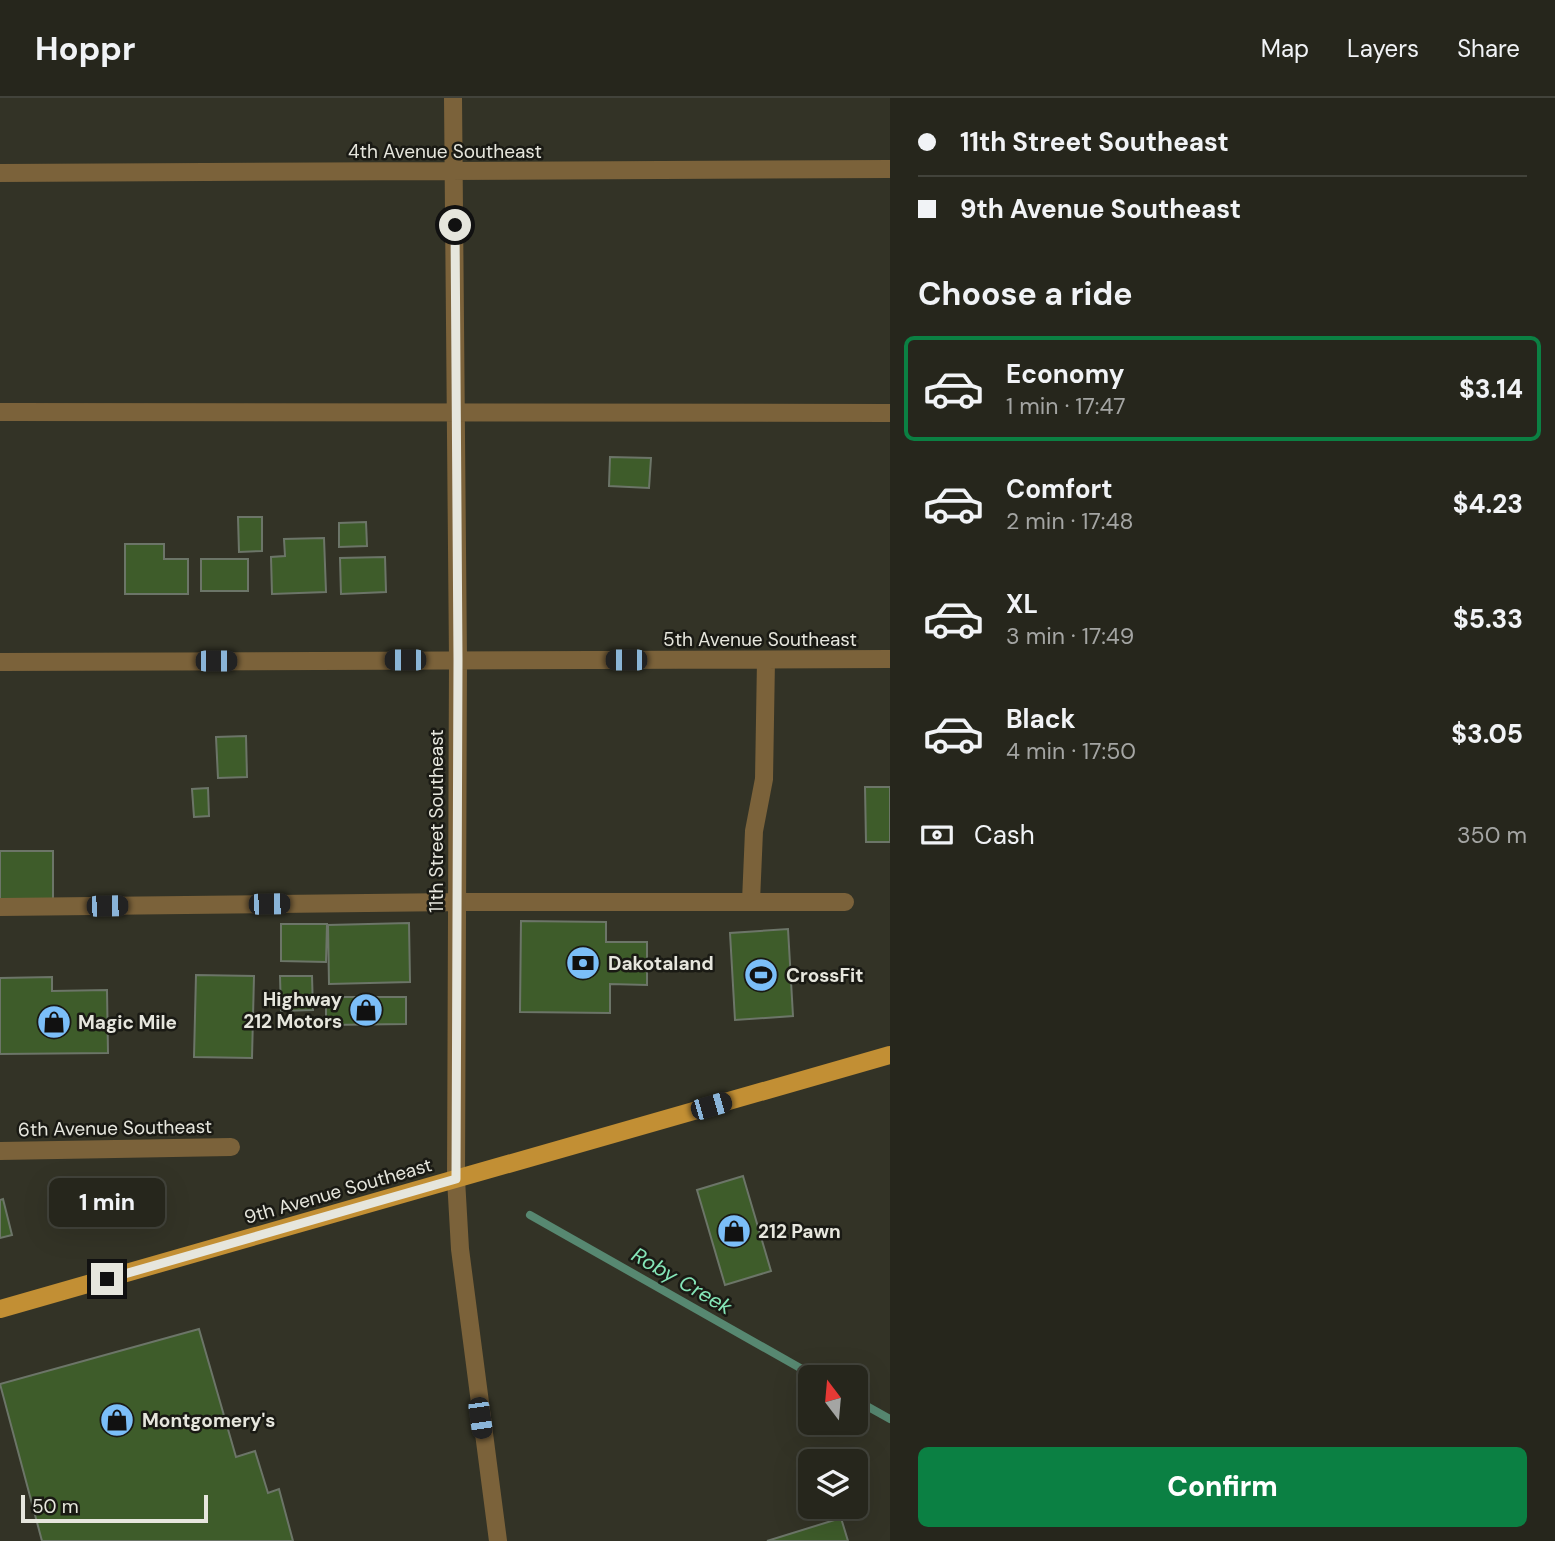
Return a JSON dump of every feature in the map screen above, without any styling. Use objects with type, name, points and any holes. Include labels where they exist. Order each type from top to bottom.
[{"type":"main road","name":"9th Avenue Southeast","points":[[0,1309],[890,1055]]},
{"type":"street","name":"11th Street Southeast","points":[[453,98],[458,413],[456,1179],[460,1249],[498,1541]]},
{"type":"street","name":"4th Avenue Southeast","points":[[0,173],[890,169]]},
{"type":"street","points":[[0,412],[890,413]]},
{"type":"street","name":"5th Avenue Southeast","points":[[0,662],[890,659]]},
{"type":"street","points":[[751,901],[754,831],[765,766],[766,660]]},
{"type":"street","points":[[0,907],[457,902],[845,902]]},
{"type":"street","name":"6th Avenue Southeast","points":[[0,1151],[231,1147]]},
{"type":"building","points":[[610,457],[651,458],[649,488],[609,486]]},
{"type":"building","points":[[238,517],[262,517],[262,551],[239,552]]},
{"type":"building","points":[[366,522],[367,546],[339,547],[339,523]]},
{"type":"building","points":[[324,538],[326,592],[272,594],[271,557],[285,556],[284,539]]},
{"type":"building","points":[[125,544],[164,544],[164,559],[188,559],[188,594],[125,594]]},
{"type":"building","points":[[385,557],[386,592],[341,594],[340,558]]},
{"type":"building","points":[[201,559],[248,559],[248,591],[201,591]]},
{"type":"building","points":[[246,736],[247,777],[218,778],[216,737]]},
{"type":"building","points":[[865,787],[890,787],[890,842],[866,842]]},
{"type":"building","points":[[208,788],[209,816],[194,817],[192,789]]},
{"type":"building","points":[[0,851],[53,851],[53,899],[0,899]]},
{"type":"building","name":"Dakotaland","points":[[521,921],[606,922],[606,942],[647,942],[647,985],[610,984],[610,1013],[520,1012]]},
{"type":"building","points":[[409,923],[410,982],[329,984],[328,925]]},
{"type":"building","points":[[281,924],[327,924],[326,962],[281,961]]},
{"type":"building","name":"CrossFit","points":[[788,929],[793,1016],[735,1020],[730,933]]},
{"type":"building","points":[[196,975],[254,976],[252,1058],[194,1057]]},
{"type":"building","points":[[280,976],[312,976],[313,1010],[281,1011]]},
{"type":"building","name":"Magic Mile","points":[[52,977],[52,991],[107,990],[108,1053],[0,1054],[0,978]]},
{"type":"building","name":"Highway 212 Motors","points":[[326,997],[406,997],[406,1024],[326,1025]]},
{"type":"building","name":"212 Pawn","points":[[743,1176],[771,1271],[725,1285],[697,1190]]},
{"type":"building","points":[[3,1199],[12,1235],[0,1238],[0,1200]]},
{"type":"building","name":"Montgomery's","points":[[199,1329],[236,1457],[255,1451],[268,1493],[279,1489],[293,1541],[42,1541],[0,1384]]},
{"type":"building","points":[[841,1519],[848,1541],[767,1541]]},
{"type":"waterway","name":"Roby Creek","points":[[530,1215],[798,1367]]},
{"type":"waterway","name":"Roby Creek","points":[[868,1407],[890,1419]]},
{"type":"place","name":"Dakotaland","points":[[583,963]]},
{"type":"place","name":"CrossFit","points":[[761,975]]},
{"type":"place","name":"Highway 212 Motors","points":[[366,1010]]},
{"type":"place","name":"Magic Mile","points":[[54,1022]]},
{"type":"place","name":"212 Pawn","points":[[734,1231]]},
{"type":"place","name":"Montgomery's","points":[[117,1420]]},
{"type":"route","points":[[107,1279],[456,1179],[458,413],[455,225]]}]
